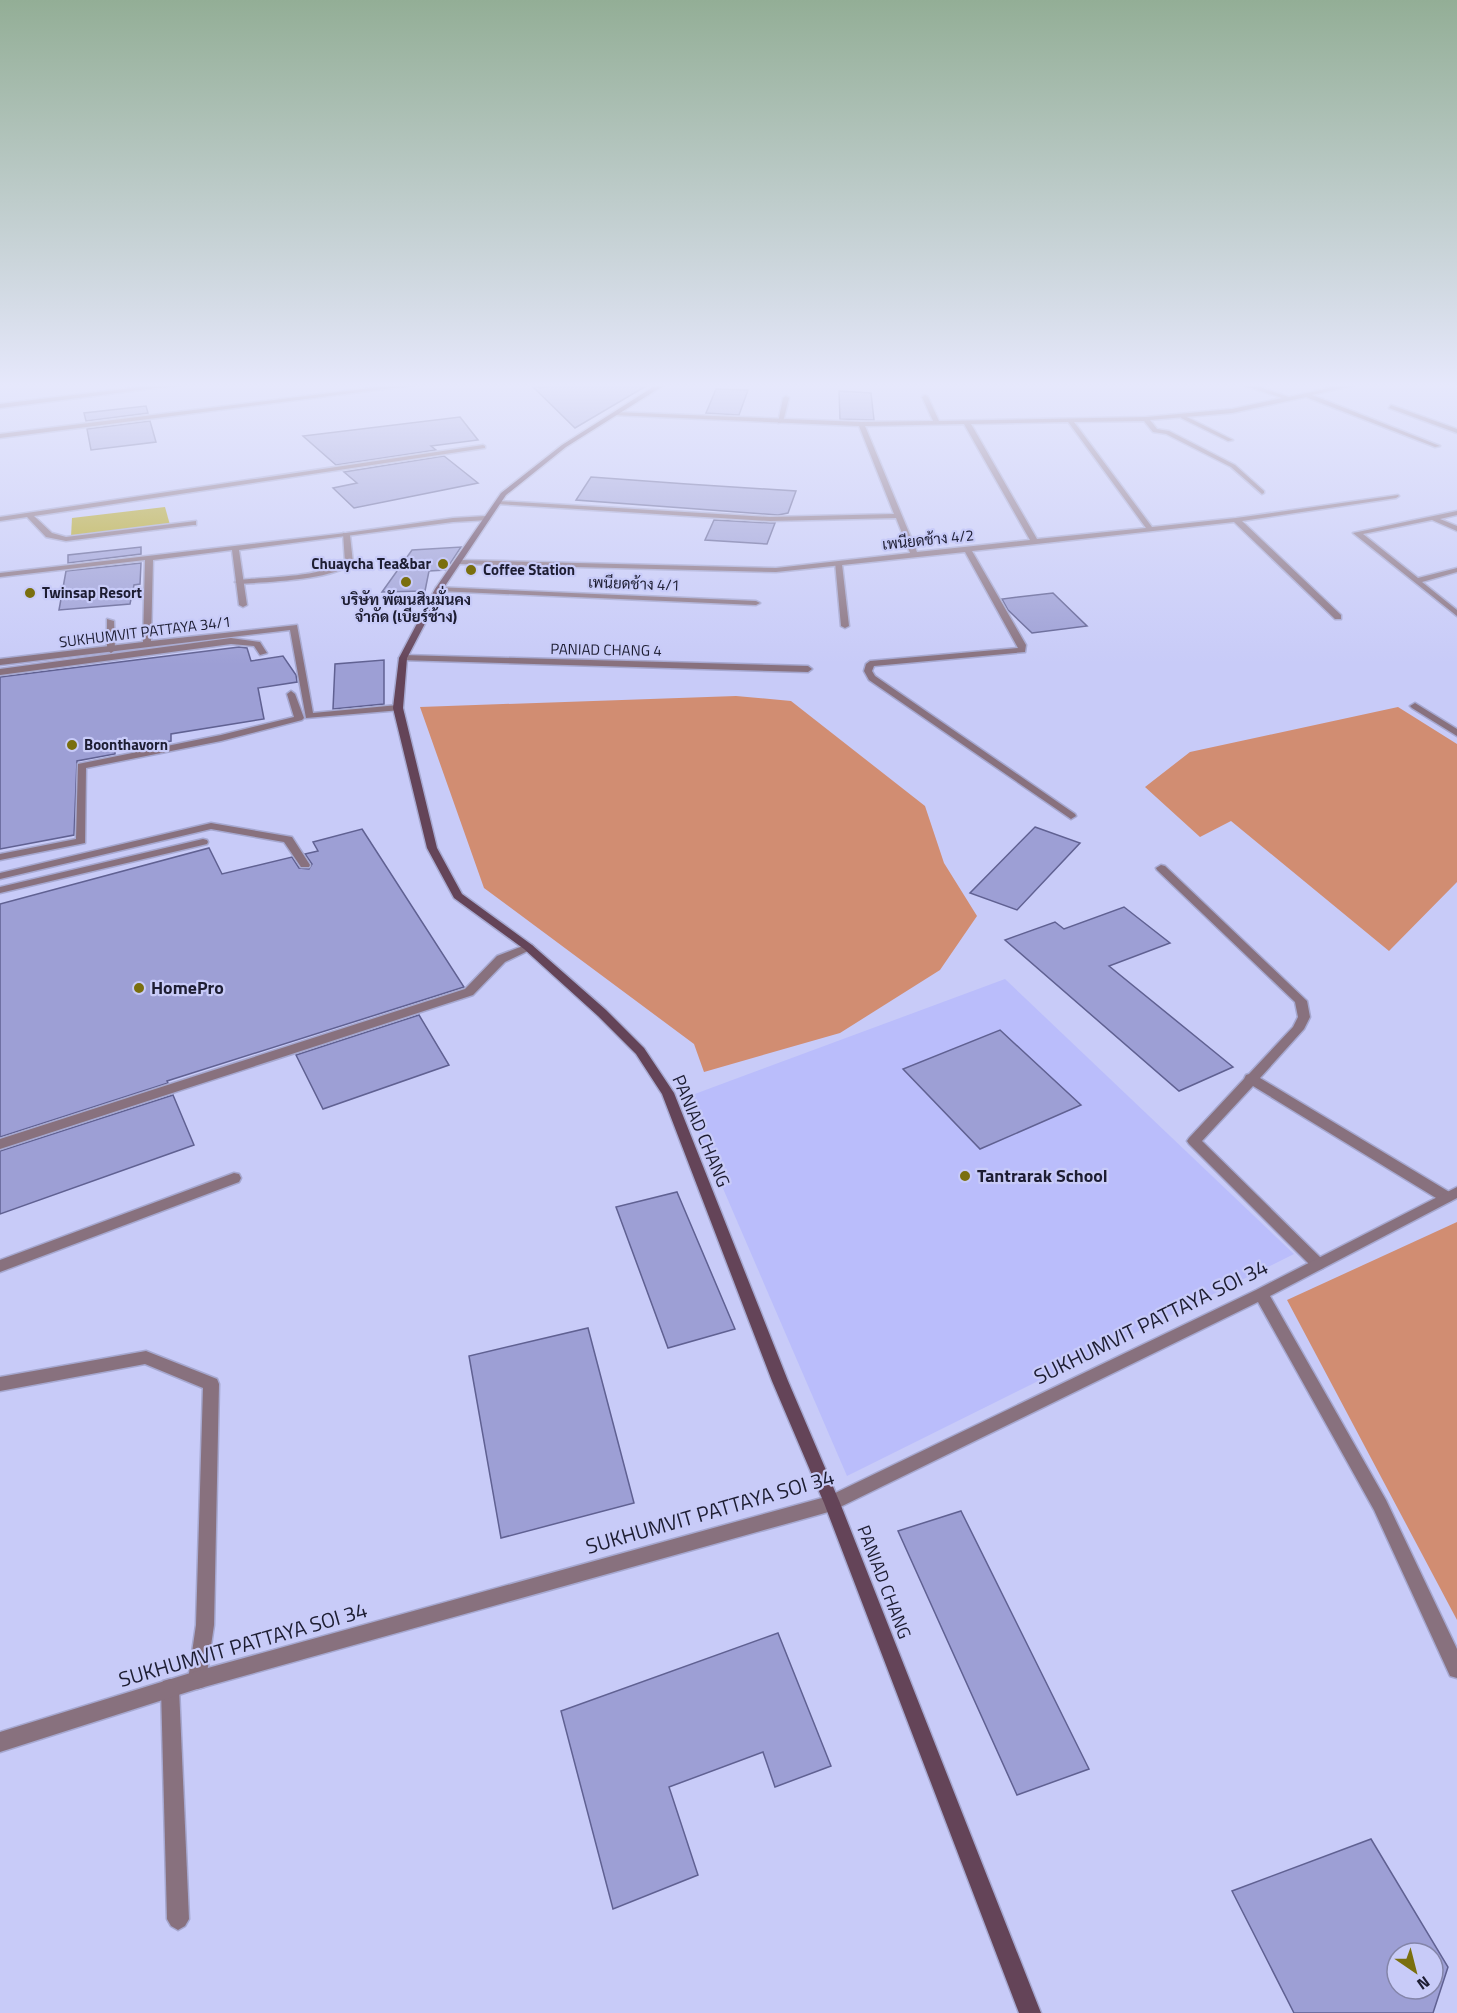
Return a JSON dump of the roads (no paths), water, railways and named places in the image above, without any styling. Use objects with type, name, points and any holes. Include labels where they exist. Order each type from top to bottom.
[{"type":"street","points":[[0,519],[293,476]]},
{"type":"street","name":"PANIAD CHANG","points":[[525,476],[504,494],[486,518],[439,589],[403,658],[398,708],[432,848],[458,896],[528,947],[602,1013],[632,1044],[668,1093],[780,1381],[832,1503],[1030,2013]]},
{"type":"street","points":[[882,476],[914,554]]},
{"type":"street","points":[[997,476],[1035,542]]},
{"type":"street","points":[[1111,476],[1151,530]]},
{"type":"street","points":[[1244,476],[1262,492]]},
{"type":"street","name":"เพนียดช้าง 4/2","points":[[459,561],[776,570],[1236,520],[1396,496]]},
{"type":"street","points":[[499,502],[770,519],[899,516]]},
{"type":"street","points":[[1457,513],[1357,533],[1457,614]]},
{"type":"street","points":[[30,516],[49,535],[66,540],[194,523]]},
{"type":"street","points":[[0,575],[346,535],[453,520],[486,518]]},
{"type":"street","points":[[1433,518],[1457,529]]},
{"type":"street","points":[[1236,520],[1338,617]]},
{"type":"street","points":[[239,582],[324,572],[346,567],[349,563],[346,535]]},
{"type":"street","points":[[235,548],[243,605]]},
{"type":"street","points":[[968,550],[1022,645],[1022,650],[877,663],[870,664],[868,671],[872,678],[1071,816]]},
{"type":"street","points":[[147,645],[148,559]]},
{"type":"street","points":[[838,564],[845,626]]},
{"type":"street","points":[[1416,582],[1457,570]]},
{"type":"street","name":"เพนียดช้าง 4/1","points":[[439,589],[756,603]]},
{"type":"street","points":[[110,621],[111,650]]},
{"type":"street","name":"SUKHUMVIT PATTAYA 34/1","points":[[0,662],[294,627],[309,716],[398,708]]},
{"type":"street","points":[[0,672],[231,641],[257,644],[263,653]]},
{"type":"street","name":"PANIAD CHANG 4","points":[[403,658],[808,669]]},
{"type":"street","points":[[0,857],[81,841],[81,766],[221,738],[299,718],[291,694]]},
{"type":"street","points":[[1415,706],[1457,733]]},
{"type":"street","points":[[0,876],[211,826],[288,839],[305,865]]},
{"type":"street","points":[[0,890],[203,842]]},
{"type":"street","points":[[1161,868],[1301,1001],[1304,1017],[1298,1029],[1250,1078],[1194,1141],[1318,1264]]},
{"type":"street","points":[[0,1144],[469,992],[501,959],[528,947]]},
{"type":"street","points":[[1250,1078],[1451,1195]]},
{"type":"street","points":[[0,1266],[234,1179]]},
{"type":"street","name":"SUKHUMVIT PATTAYA SOI 34","points":[[0,1742],[197,1680],[832,1503],[1261,1294],[1451,1195]]},
{"type":"street","points":[[1261,1294],[1380,1505],[1457,1669]]},
{"type":"street","points":[[0,1384],[146,1357],[211,1384],[205,1625],[197,1680]]},
{"type":"street","points":[[170,1688],[178,1919]]},
{"type":"place","name":"Chuaycha Tea&bar","points":[[443,564]]},
{"type":"place","name":"Coffee Station","points":[[471,570]]},
{"type":"place","name":"บริษัท พัฒนสินมั่นคง จำกัด (เบียร์ช้าง)","points":[[406,582]]},
{"type":"place","name":"Twinsap Resort","points":[[30,593]]},
{"type":"place","name":"Boonthavorn","points":[[72,745]]},
{"type":"place","name":"HomePro","points":[[139,988]]},
{"type":"place","name":"Tantrarak School","points":[[965,1176]]}]
